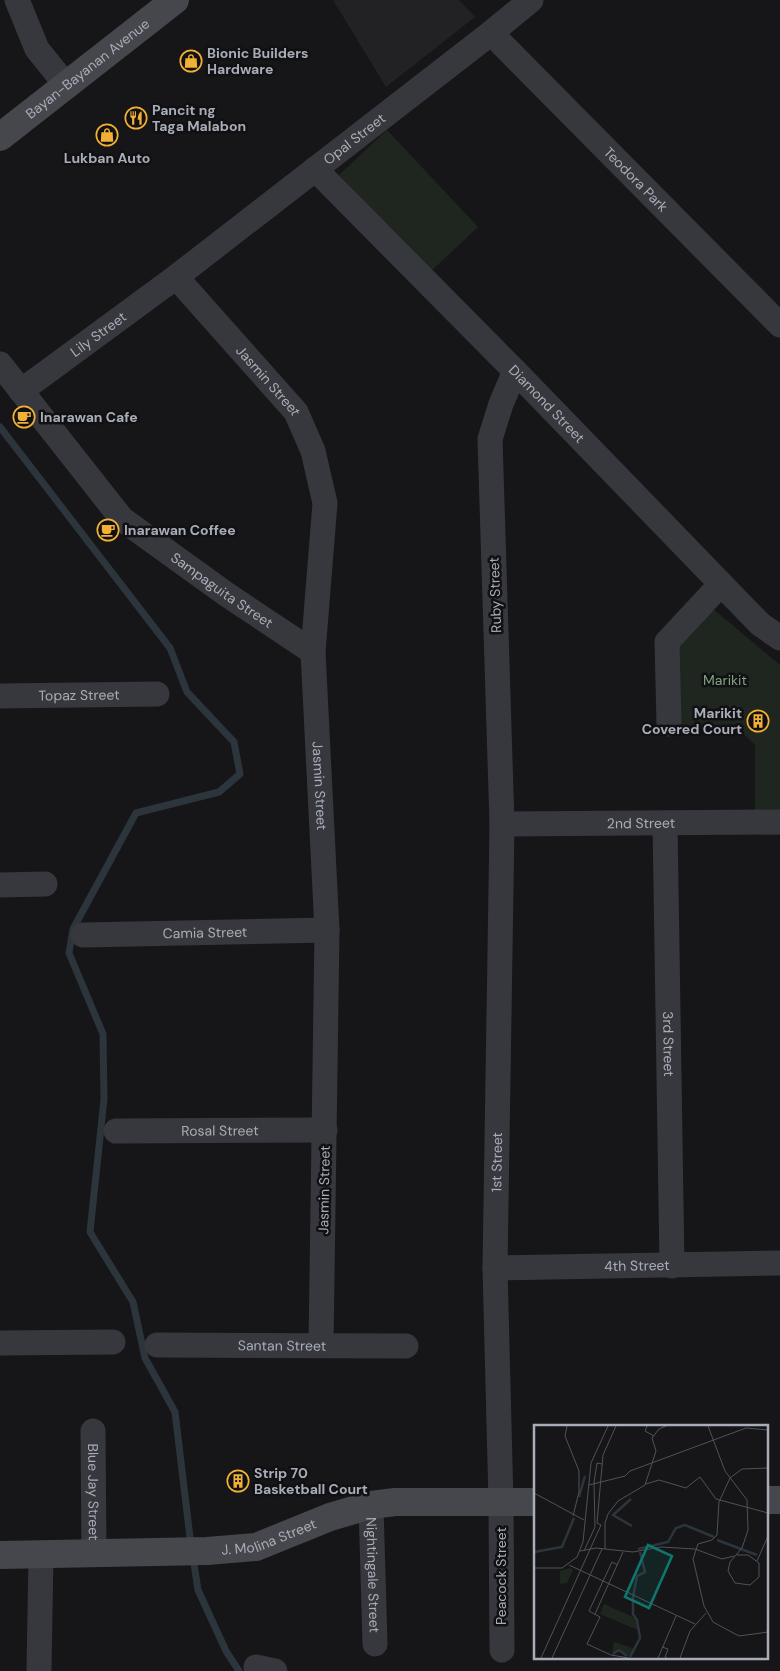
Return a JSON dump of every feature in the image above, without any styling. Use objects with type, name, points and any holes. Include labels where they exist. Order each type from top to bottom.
[{"type":"street","points":[[17,0],[37,49],[66,85]]},
{"type":"street","name":"Bayan-Bayanan Avenue","points":[[0,137],[175,0]]},
{"type":"street","name":"Opal Street","points":[[176,276],[491,33],[531,0]]},
{"type":"street","name":"Teodora Park","points":[[491,33],[780,325]]},
{"type":"street","name":"Diamond Street","points":[[315,169],[515,371],[760,624],[780,638]]},
{"type":"street","name":"Lily Street","points":[[21,391],[176,276]]},
{"type":"street","name":"Jasmin Street","points":[[176,276],[296,412],[314,451],[325,503],[313,652],[327,930],[321,1345]]},
{"type":"street","name":"Sampaguita Street","points":[[0,364],[122,519],[226,594],[313,652]]},
{"type":"street","name":"Ruby Street","points":[[502,824],[490,439],[501,404],[515,371]]},
{"type":"street","points":[[669,724],[667,642],[721,584]]},
{"type":"street","name":"Topaz Street","points":[[0,696],[157,694]]},
{"type":"street","name":"2nd Street","points":[[502,824],[780,822]]},
{"type":"street","name":"3rd Street","points":[[665,823],[672,1266]]},
{"type":"street","name":"1st Street","points":[[501,1502],[495,1268],[502,824]]},
{"type":"street","points":[[0,885],[45,884]]},
{"type":"street","name":"Camia Street","points":[[83,935],[327,930]]},
{"type":"street","name":"Rosal Street","points":[[116,1132],[325,1130]]},
{"type":"street","name":"4th Street","points":[[495,1268],[780,1263]]},
{"type":"street","points":[[0,1343],[113,1342]]},
{"type":"street","name":"Santan Street","points":[[157,1345],[406,1346]]},
{"type":"street","name":"Blue Jay Street","points":[[93,1431],[94,1553]]},
{"type":"street","name":"J. Molina Street","points":[[0,1555],[185,1552],[256,1547],[330,1517],[370,1505],[395,1502],[534,1502]]},
{"type":"street","name":"Peacock Street","points":[[501,1502],[502,1650]]},
{"type":"street","name":"Nightingale Street","points":[[370,1505],[375,1644]]},
{"type":"street","points":[[39,1670],[41,1554]]},
{"type":"shaded area","points":[[333,0],[459,0],[475,17],[386,87]]},
{"type":"green space","points":[[387,130],[478,227],[430,272],[339,175]]},
{"type":"green space","name":"Marikit","points":[[712,608],[780,665],[780,819],[755,819],[755,745],[737,727],[679,727],[678,644]]},
{"type":"waterway","points":[[0,427],[170,648],[187,692],[234,742],[240,774],[219,792],[136,813],[73,929],[69,953],[103,1034],[104,1099],[90,1232],[133,1302],[145,1358],[175,1412],[191,1546]]},
{"type":"waterway","points":[[193,1557],[198,1590],[226,1651],[239,1671]]},
{"type":"place","name":"Bionic Builders Hardware","points":[[191,61]]},
{"type":"place","name":"Pancit ng Taga Malabon","points":[[136,118]]},
{"type":"place","name":"Lukban Auto","points":[[107,135]]},
{"type":"place","name":"Inarawan Cafe","points":[[24,417]]},
{"type":"place","name":"Inarawan Coffee","points":[[108,530]]},
{"type":"place","name":"Marikit Covered Court","points":[[758,721]]},
{"type":"place","name":"Strip 70 Basketball Court","points":[[238,1481]]}]
